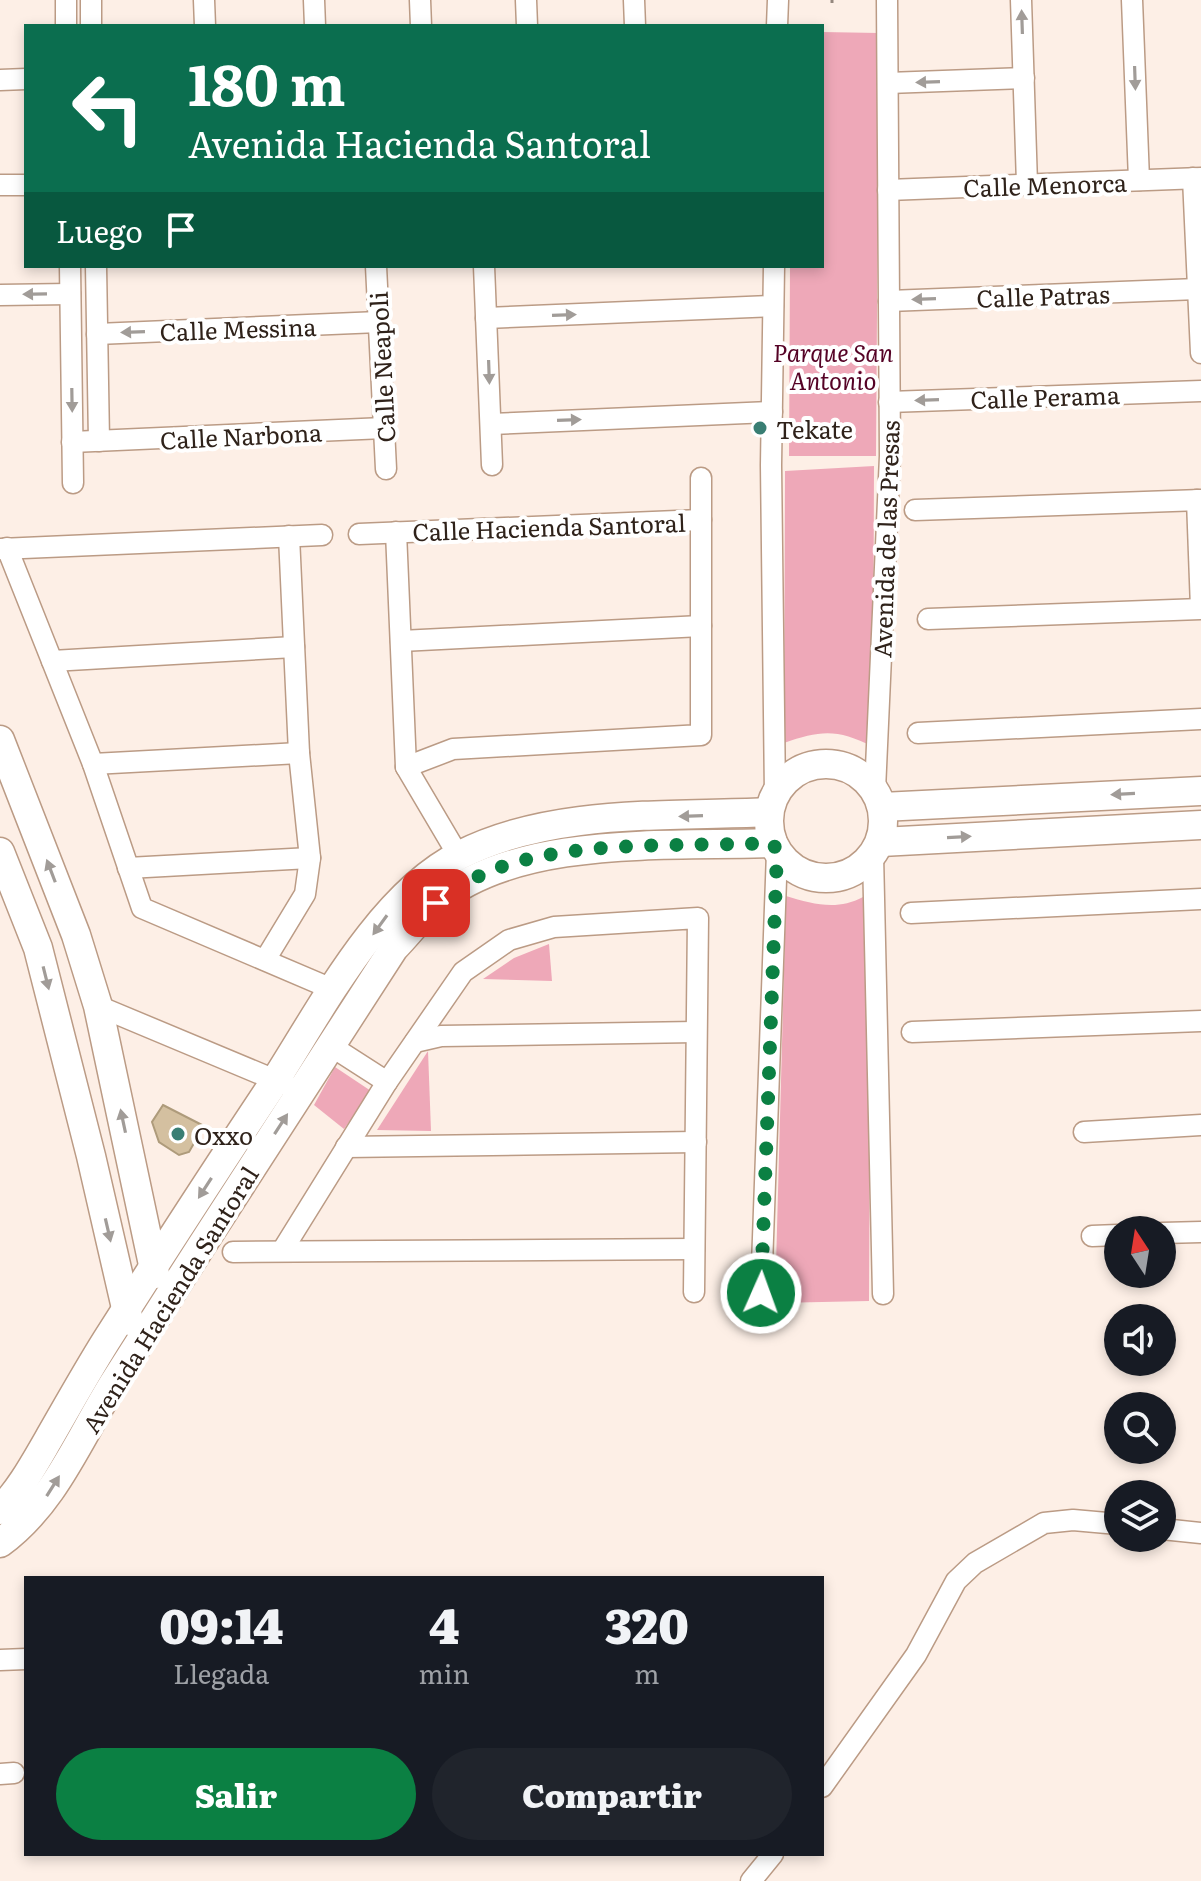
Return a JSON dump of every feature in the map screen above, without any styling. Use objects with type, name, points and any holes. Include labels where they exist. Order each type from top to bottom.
[{"type":"street","points":[[66,0],[66,24]]},
{"type":"street","points":[[91,0],[91,24]]},
{"type":"street","points":[[204,0],[205,24]]},
{"type":"street","points":[[314,0],[315,24]]},
{"type":"street","points":[[420,0],[421,24]]},
{"type":"street","points":[[526,0],[527,24]]},
{"type":"street","points":[[634,0],[635,24]]},
{"type":"street","name":"Avenida de las Presas","points":[[879,798],[890,456],[887,0]]},
{"type":"street","points":[[1021,0],[1027,184]]},
{"type":"street","points":[[1132,0],[1139,180]]},
{"type":"street","points":[[888,83],[1024,78]]},
{"type":"street","points":[[0,80],[24,79]]},
{"type":"street","points":[[1197,178],[1201,353]]},
{"type":"street","name":"Calle Menorca","points":[[888,190],[1197,178]]},
{"type":"street","points":[[0,185],[24,185]]},
{"type":"street","points":[[70,268],[73,483]]},
{"type":"street","points":[[96,268],[99,441]]},
{"type":"street","name":"Calle Neapoli","points":[[376,268],[386,469]]},
{"type":"street","points":[[484,268],[492,465]]},
{"type":"street","points":[[761,1293],[775,848],[772,804],[774,268]]},
{"type":"street","name":"Calle Patras","points":[[889,301],[1198,289]]},
{"type":"street","points":[[0,295],[70,294]]},
{"type":"street","points":[[486,318],[773,306]]},
{"type":"street","name":"Calle Messina","points":[[97,334],[379,322]]},
{"type":"street","name":"Calle Perama","points":[[889,402],[1201,391]]},
{"type":"street","points":[[491,424],[772,412]]},
{"type":"street","name":"Calle Narbona","points":[[72,442],[384,428]]},
{"type":"street","name":"Calle Hacienda Santoral","points":[[406,767],[453,749],[701,735],[701,478]]},
{"type":"street","points":[[915,510],[1199,500],[1201,609],[928,619]]},
{"type":"street","name":"Calle Hacienda Santoral","points":[[359,534],[701,520]]},
{"type":"street","name":"Calle Hacienda Santoral","points":[[396,532],[406,767],[458,855]]},
{"type":"street","points":[[322,535],[4,549],[93,764],[142,908],[332,989]]},
{"type":"street","points":[[265,960],[305,894],[310,858],[299,753],[289,536]]},
{"type":"street","points":[[401,641],[701,626]]},
{"type":"street","points":[[52,661],[294,647]]},
{"type":"street","points":[[918,733],[1201,719]]},
{"type":"street","points":[[0,740],[76,935],[98,1006],[163,1306]]},
{"type":"street","points":[[93,764],[299,753]]},
{"type":"street","points":[[772,804],[787,779],[804,769],[824,764],[844,766],[861,775],[879,798],[884,818],[877,848],[883,1294]]},
{"type":"street","points":[[879,798],[1077,797],[1201,791]]},
{"type":"street","points":[[1077,797],[1080,831]]},
{"type":"street","name":"Avenida Hacienda Santoral","points":[[2,1505],[30,1470],[126,1310],[332,989],[388,913],[432,873],[458,855],[494,840],[584,820],[772,804]]},
{"type":"street","points":[[775,848],[793,869],[813,878],[836,878],[857,870],[877,848],[1080,831],[1201,825]]},
{"type":"street","name":"Avenida Hacienda Santoral","points":[[0,1543],[47,1496],[163,1306],[394,948],[436,903],[478,876],[547,854],[616,848],[775,848]]},
{"type":"street","points":[[0,852],[38,948],[136,1349]]},
{"type":"street","points":[[128,868],[310,858]]},
{"type":"street","points":[[911,913],[1201,899]]},
{"type":"street","points":[[282,1251],[387,1082],[463,972],[509,940],[554,927],[698,918],[694,1292]]},
{"type":"street","points":[[98,1006],[302,1091]]},
{"type":"street","points":[[912,1032],[1201,1021]]},
{"type":"street","points":[[415,1042],[441,1036],[696,1032]]},
{"type":"street","points":[[331,1046],[387,1082]]},
{"type":"street","points":[[1084,1132],[1201,1125]]},
{"type":"street","points":[[346,1147],[696,1142]]},
{"type":"street","points":[[1176,1233],[1201,1232]]},
{"type":"street","points":[[1092,1236],[1104,1236]]},
{"type":"street","points":[[233,1252],[694,1249]]},
{"type":"street","points":[[824,1784],[916,1655],[956,1581],[975,1563],[1044,1523],[1073,1520],[1104,1523]]},
{"type":"street","points":[[1176,1530],[1201,1533]]},
{"type":"street","points":[[0,1660],[24,1659]]},
{"type":"street","points":[[751,1881],[771,1856]]},
{"type":"green space","name":"Parque San Antonio","points":[[824,32],[879,33],[876,456],[789,456],[790,268],[824,268]]},
{"type":"green space","points":[[874,466],[873,747],[850,737],[829,733],[784,743],[785,471]]},
{"type":"green space","points":[[786,896],[825,905],[844,904],[863,897],[871,901],[869,1301],[775,1303]]},
{"type":"green space","points":[[549,944],[552,981],[483,979],[514,958]]},
{"type":"green space","points":[[428,1051],[431,1131],[377,1130]]},
{"type":"green space","points":[[335,1067],[371,1091],[344,1129],[314,1105]]},
{"type":"building","name":"Oxxo","points":[[163,1105],[204,1126],[189,1152],[179,1155],[159,1142],[152,1122]]},
{"type":"place","name":"Tekate","points":[[760,428]]},
{"type":"place","name":"Oxxo","points":[[178,1134]]},
{"type":"route","points":[[436,903],[478,876],[547,854],[616,848],[773,843],[777,852],[761,1293]]}]
